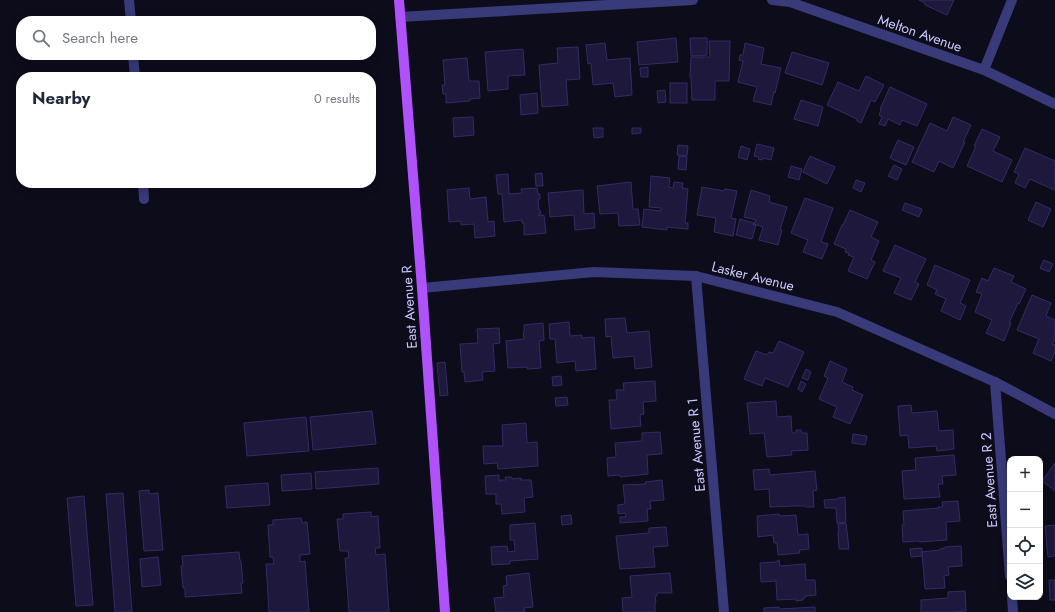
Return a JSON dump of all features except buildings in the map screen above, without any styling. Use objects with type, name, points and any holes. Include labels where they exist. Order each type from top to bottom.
[{"type":"main road","name":"East Avenue R","points":[[399,0],[422,288],[445,612]]},
{"type":"street","points":[[129,0],[131,16]]},
{"type":"street","points":[[400,17],[693,0]]},
{"type":"street","name":"Melton Avenue","points":[[772,0],[790,2],[984,70],[1055,104]]},
{"type":"street","points":[[984,70],[1012,0]]},
{"type":"street","points":[[133,60],[135,72]]},
{"type":"street","points":[[143,188],[144,199]]},
{"type":"street","name":"Lasker Avenue","points":[[422,288],[594,272],[696,276],[837,312],[995,382],[1055,414]]},
{"type":"street","name":"East Avenue R 1","points":[[696,276],[724,612]]},
{"type":"street","name":"East Avenue R 2","points":[[995,382],[1009,564]]},
{"type":"street","points":[[1012,600],[1013,612]]}]
